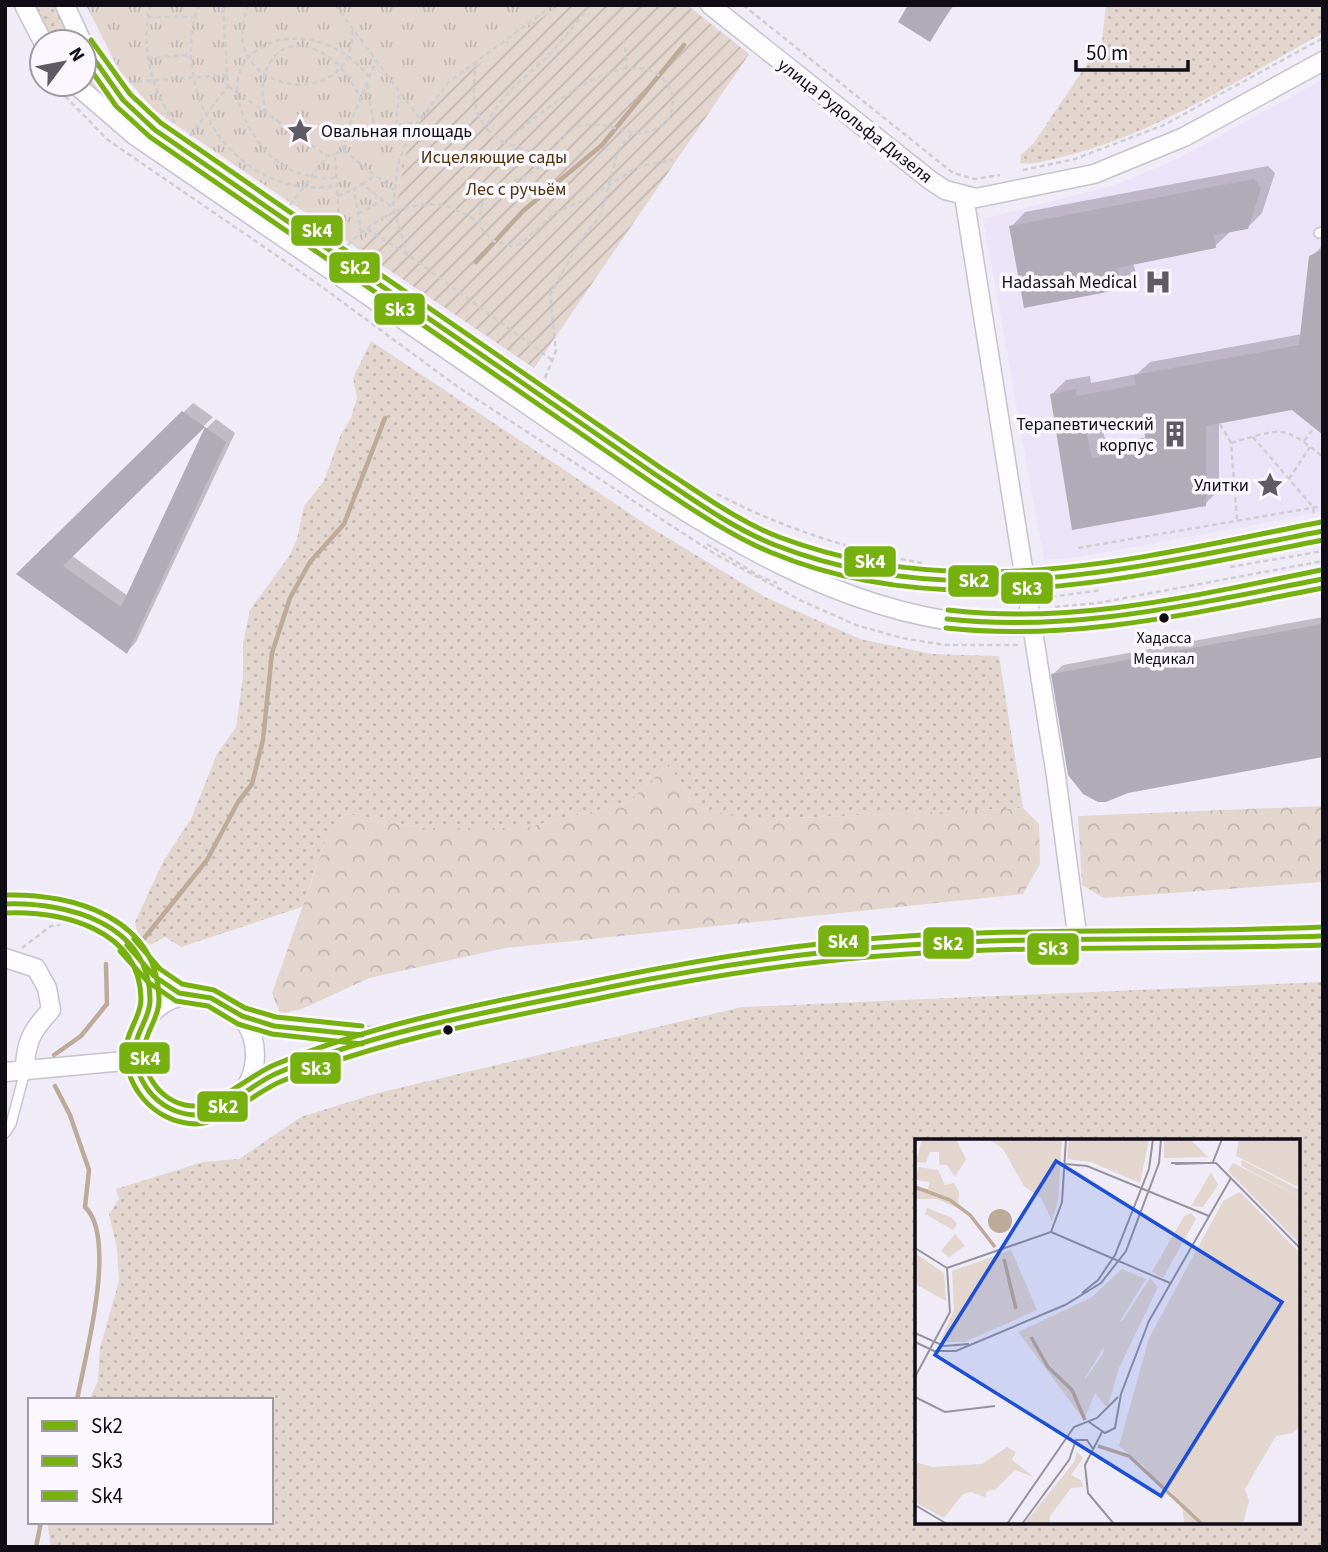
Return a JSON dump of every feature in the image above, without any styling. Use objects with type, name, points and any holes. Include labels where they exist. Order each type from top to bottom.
[{"type":"street","points":[[24,5],[36,28]]},
{"type":"street","points":[[65,5],[76,28]]},
{"type":"street","name":"улица Рудольфа Дизеля","points":[[710,5],[930,180],[964,196],[1013,193],[1094,174],[1142,157],[1323,61]]},
{"type":"street","points":[[98,65],[123,100],[155,130],[656,475],[726,520],[774,544],[822,562],[869,574],[963,585],[1003,584],[1044,580],[1319,524]]},
{"type":"street","points":[[91,98],[134,135],[723,537],[774,565],[867,600],[914,614],[1003,626],[1100,620],[1323,579]]},
{"type":"street","points":[[964,196],[1023,582],[1056,776],[1078,941]]},
{"type":"street","points":[[5,904],[72,908],[98,919],[122,939],[143,966],[186,996]]},
{"type":"street","points":[[244,1090],[308,1060],[380,1037],[632,982],[745,962],[910,945],[1323,936]]},
{"type":"street","points":[[11,959],[36,968],[47,988],[51,1010],[33,1029],[25,1047],[25,1071]]},
{"type":"street","points":[[143,966],[150,1001],[148,1018],[136,1045],[135,1060],[140,1078],[149,1094],[163,1106],[180,1113],[198,1115],[216,1112],[232,1103],[244,1090],[252,1073],[255,1054],[252,1034],[242,1017],[229,1005],[212,997],[186,996],[165,1003],[148,1018]]},
{"type":"street","points":[[242,1017],[308,1032],[380,1037]]},
{"type":"street","points":[[5,1072],[135,1060]]},
{"type":"lane","points":[[5,1133],[11,1124],[25,1071]]},
{"type":"path","points":[[150,5],[148,58],[152,80],[164,108],[188,139],[228,86],[223,5]]},
{"type":"path","points":[[198,5],[189,55],[192,78],[206,115],[220,137],[251,165],[286,184],[303,188],[336,186]]},
{"type":"path","points":[[249,5],[243,29],[246,49],[264,74],[279,83],[302,86],[324,80],[340,66],[350,48],[352,28]]},
{"type":"path","points":[[335,5],[420,119]]},
{"type":"path","points":[[407,254],[393,210],[398,164],[409,134],[449,82],[552,5]]},
{"type":"path","points":[[488,130],[493,112],[507,94],[550,53],[589,5]]},
{"type":"path","points":[[743,5],[953,173],[975,179],[1006,176],[976,183],[943,173]]},
{"type":"path","points":[[148,18],[195,17]]},
{"type":"path","points":[[254,37],[246,49],[238,72],[239,94],[245,117],[270,155],[282,165],[311,177],[335,177]]},
{"type":"path","points":[[775,38],[847,96]]},
{"type":"path","points":[[1224,99],[1133,143],[1077,163],[1018,174],[1075,159],[1143,135],[1323,38]]},
{"type":"path","points":[[341,39],[369,78]]},
{"type":"path","points":[[624,39],[627,69]]},
{"type":"path","points":[[265,113],[262,99],[264,74],[273,56],[292,46],[314,48],[340,66],[361,98]]},
{"type":"path","points":[[148,58],[189,55]]},
{"type":"path","points":[[343,150],[348,129],[376,60]]},
{"type":"path","points":[[476,62],[472,92],[476,112],[488,130],[502,142],[533,152],[552,151]]},
{"type":"path","points":[[480,222],[482,203],[493,191],[532,173],[570,130],[581,126],[605,126],[632,134],[646,134],[661,127],[668,120],[674,102],[672,91],[659,75],[648,69],[627,69],[597,78],[572,90],[502,142]]},
{"type":"path","points":[[125,82],[227,75]]},
{"type":"path","points":[[367,84],[374,127]]},
{"type":"path","points":[[228,86],[327,156]]},
{"type":"path","points":[[396,125],[399,91]]},
{"type":"path","points":[[348,129],[417,123]]},
{"type":"path","points":[[537,377],[544,382],[556,351],[550,295],[580,241],[600,216],[619,148],[632,134]]},
{"type":"path","points":[[289,206],[327,156],[343,150]]},
{"type":"path","points":[[343,150],[394,190]]},
{"type":"path","points":[[335,154],[340,242]]},
{"type":"path","points":[[346,246],[393,210],[424,204],[446,206],[480,222],[493,241],[512,246],[520,244],[555,213],[639,166],[673,160]]},
{"type":"path","points":[[337,197],[376,175]]},
{"type":"path","points":[[362,184],[393,210]]},
{"type":"path","points":[[354,189],[360,233]]},
{"type":"path","points":[[358,215],[383,200]]},
{"type":"path","points":[[367,229],[407,254],[552,360]]},
{"type":"path","points":[[1220,424],[1231,443],[1237,520]]},
{"type":"path","points":[[1304,441],[1314,428]]},
{"type":"path","points":[[1231,443],[1277,430],[1294,433],[1323,457]]},
{"type":"path","points":[[1254,437],[1313,508],[1319,524]]},
{"type":"path","points":[[1289,479],[1310,447]]},
{"type":"path","points":[[716,493],[774,521],[846,547],[928,564]]},
{"type":"path","points":[[1078,548],[1323,506]]},
{"type":"path","points":[[1319,524],[1323,515]]},
{"type":"path","points":[[1301,519],[1319,524]]},
{"type":"path","points":[[1044,580],[1048,608],[1098,603],[1323,561]]},
{"type":"path","points":[[1003,584],[1003,645]]},
{"type":"path","points":[[11,959],[25,943],[51,926],[63,924]]},
{"type":"shaded area","name":"Hadassah Medical","points":[[1323,79],[1323,512],[1079,557],[1044,560],[983,219],[1115,185],[1175,160]]},
{"type":"green space","points":[[34,5],[57,5],[67,28],[46,28]]},
{"type":"green space","name":"Исцеляющие сады","points":[[86,5],[687,5],[749,54],[534,368],[154,110],[119,70]]},
{"type":"green space","name":"Лес с ручьём","points":[[559,5],[687,5],[749,54],[534,368],[355,247],[396,208],[408,143],[422,119],[456,81]]},
{"type":"green space","points":[[1106,5],[1323,5],[1323,33],[1194,105],[1127,136],[1052,159],[1020,163],[1021,155],[1033,144],[1102,42]]},
{"type":"green space","points":[[98,79],[118,105],[116,108],[98,93]]},
{"type":"green space","points":[[371,341],[653,529],[767,598],[860,639],[932,654],[999,656],[1023,808],[748,820],[694,806],[669,764],[627,803],[524,828],[423,828],[346,814],[330,829],[302,907],[181,947],[165,937],[150,945],[138,934],[135,922],[164,860],[191,819],[217,754],[236,727],[243,677],[243,643],[250,610],[290,555],[297,539],[304,506],[324,481],[341,434],[351,418],[357,398],[353,378]]},
{"type":"green space","points":[[669,764],[694,806],[749,820],[1023,808],[1039,824],[1040,864],[1023,894],[505,948],[369,978],[302,1009],[280,1014],[272,993],[330,829],[346,814],[423,828],[524,828],[627,803]]},
{"type":"green space","points":[[1323,806],[1323,882],[1104,898],[1082,885],[1078,816]]},
{"type":"green space","points":[[1323,982],[1323,1547],[51,1547],[47,1524],[273,1524],[273,1398],[90,1398],[98,1381],[100,1348],[119,1281],[117,1248],[109,1214],[119,1199],[116,1189],[203,1162],[239,1159],[301,1117],[378,1093],[742,1007]]},
{"type":"building","points":[[908,5],[953,5],[930,42],[898,22]]},
{"type":"building","points":[[1254,179],[1261,188],[1248,229],[1214,235],[1216,248],[1117,268],[1123,289],[1024,308],[1009,226]]},
{"type":"building","name":"Терапевтический корпус","points":[[1323,249],[1323,435],[1292,410],[1206,426],[1206,506],[1072,530],[1050,394],[1076,389],[1077,396],[1136,385],[1134,375],[1299,345],[1309,256]],"holes":[[[1142,420],[1147,447],[1092,458],[1086,430]]]},
{"type":"building","points":[[182,411],[205,427],[226,442],[127,654],[16,574]],"holes":[[[205,427],[121,607],[63,566]]]},
{"type":"building","points":[[1323,624],[1323,757],[1128,793],[1106,802],[1098,802],[1083,794],[1068,775],[1051,674]]},
{"type":"waterway","points":[[476,262],[523,211],[602,145],[684,45]]},
{"type":"waterway","points":[[142,941],[207,860],[238,802],[252,784],[263,740],[272,653],[290,598],[310,562],[344,524],[385,418]]},
{"type":"waterway","points":[[54,1055],[81,1036],[107,1004],[106,964]]},
{"type":"waterway","points":[[55,1086],[70,1115],[89,1170],[85,1207],[94,1222],[99,1244],[99,1270],[92,1328],[77,1398]]},
{"type":"waterway","points":[[36,1547],[41,1524]]},
{"type":"transit line","name":"Sk4","points":[[98,50],[130,94],[161,123],[661,468],[733,514],[779,537],[847,558],[915,569],[982,572],[1050,569],[1118,561],[1321,522]]},
{"type":"transit line","name":"Sk2","points":[[98,65],[123,100],[155,130],[699,504],[775,545],[843,566],[911,578],[979,581],[1048,578],[1117,570],[1323,531]]},
{"type":"transit line","name":"Sk3","points":[[98,80],[116,106],[150,137],[651,482],[723,529],[770,552],[837,574],[906,587],[975,590],[1045,587],[1115,579],[1323,540]]},
{"type":"transit line","name":"Sk4","points":[[948,610],[996,614],[1090,611],[1182,598],[1321,570]]},
{"type":"transit line","name":"Sk2","points":[[947,619],[995,622],[1089,619],[1182,606],[1323,579]]},
{"type":"transit line","name":"Sk3","points":[[946,628],[994,631],[1089,628],[1182,615],[1323,588]]},
{"type":"transit line","name":"Sk4","points":[[5,895],[58,899],[84,906],[108,916],[129,931],[145,950],[155,973],[159,1002],[145,1044],[146,1067],[156,1087],[164,1095],[184,1105],[195,1106],[222,1096],[274,1065],[397,1024],[525,995],[721,958],[833,942],[908,936],[1323,927]]},
{"type":"transit line","name":"Sk2","points":[[5,904],[54,907],[78,913],[101,922],[120,935],[136,952],[146,974],[150,1000],[136,1043],[138,1069],[150,1092],[159,1101],[182,1113],[195,1115],[215,1111],[275,1074],[397,1033],[526,1004],[721,967],[833,951],[960,942],[1323,936]]},
{"type":"transit line","name":"Sk3","points":[[5,913],[27,913],[72,921],[94,929],[112,940],[127,955],[137,975],[141,999],[127,1042],[126,1057],[134,1086],[153,1108],[166,1117],[195,1124],[217,1119],[282,1081],[402,1041],[527,1013],[721,976],[833,960],[960,951],[1323,945]]},
{"type":"transit line","name":"Sk4","points":[[134,939],[160,969],[182,984],[214,990],[245,1008],[276,1017],[362,1026]]},
{"type":"transit line","name":"Sk2","points":[[127,945],[154,976],[179,993],[211,998],[242,1016],[274,1026],[362,1035]]},
{"type":"transit line","name":"Sk3","points":[[120,951],[148,982],[176,1001],[208,1006],[238,1024],[272,1034],[362,1044]]},
{"type":"place","name":"Овальная площадь","points":[[300,131]]},
{"type":"place","name":"Hadassah Medical","points":[[1158,282]]},
{"type":"place","name":"Терапевтический корпус","points":[[1175,434]]},
{"type":"place","name":"Улитки","points":[[1270,485]]},
{"type":"place","name":"Хадасса Медикал","points":[[1164,618]]}]
